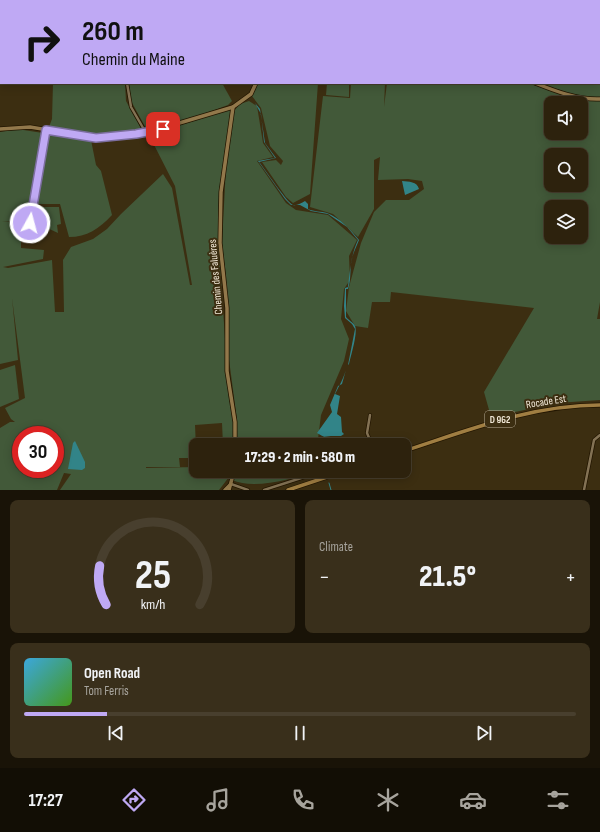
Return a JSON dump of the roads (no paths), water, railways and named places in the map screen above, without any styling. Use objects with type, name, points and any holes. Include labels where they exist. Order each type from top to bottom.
[{"type":"main road","name":"Rocade Est","points":[[411,449],[522,413],[556,407],[600,405]]},
{"type":"main road","points":[[288,490],[324,478]]},
{"type":"street","points":[[127,84],[131,107],[146,133]]},
{"type":"street","points":[[0,129],[25,126],[96,138],[146,133],[233,107],[251,94],[256,84]]},
{"type":"street","points":[[538,84],[562,93],[588,99],[600,99]]},
{"type":"street","name":"Chemin des Faluères","points":[[233,107],[221,192],[220,243],[227,308],[228,371],[235,438]]},
{"type":"street","points":[[30,224],[46,130]]},
{"type":"street","points":[[369,438],[367,433],[370,415]]},
{"type":"street","points":[[584,490],[594,440],[600,435]]},
{"type":"street","points":[[229,490],[232,478]]},
{"type":"street","points":[[264,490],[301,478]]},
{"type":"street","points":[[225,490],[231,484]]},
{"type":"street","points":[[231,484],[248,490]]},
{"type":"water","points":[[262,121],[265,143],[276,158],[259,162],[281,192],[293,205],[291,205],[285,199],[258,161],[275,158],[264,142]]},
{"type":"water","points":[[402,181],[415,183],[419,189],[405,195]]},
{"type":"water","points":[[305,201],[308,204],[308,209],[327,213],[347,227],[328,214],[311,211],[300,205],[296,205]]},
{"type":"water","points":[[347,227],[359,240],[352,257],[358,240]]},
{"type":"water","points":[[351,264],[350,282],[348,289],[346,289],[346,317],[355,326],[356,334],[348,365],[355,329],[345,318],[344,306],[345,288],[348,287]]},
{"type":"water","points":[[346,370],[342,384],[340,385],[343,377]]},
{"type":"water","points":[[340,385],[335,394],[340,396],[337,414],[341,417],[342,432],[344,434],[341,436],[322,436],[317,433],[332,412],[330,405],[338,386]]},
{"type":"water","points":[[75,441],[85,462],[85,468],[82,470],[68,469],[73,443]]},
{"type":"waterway","points":[[329,483],[331,490]]}]
